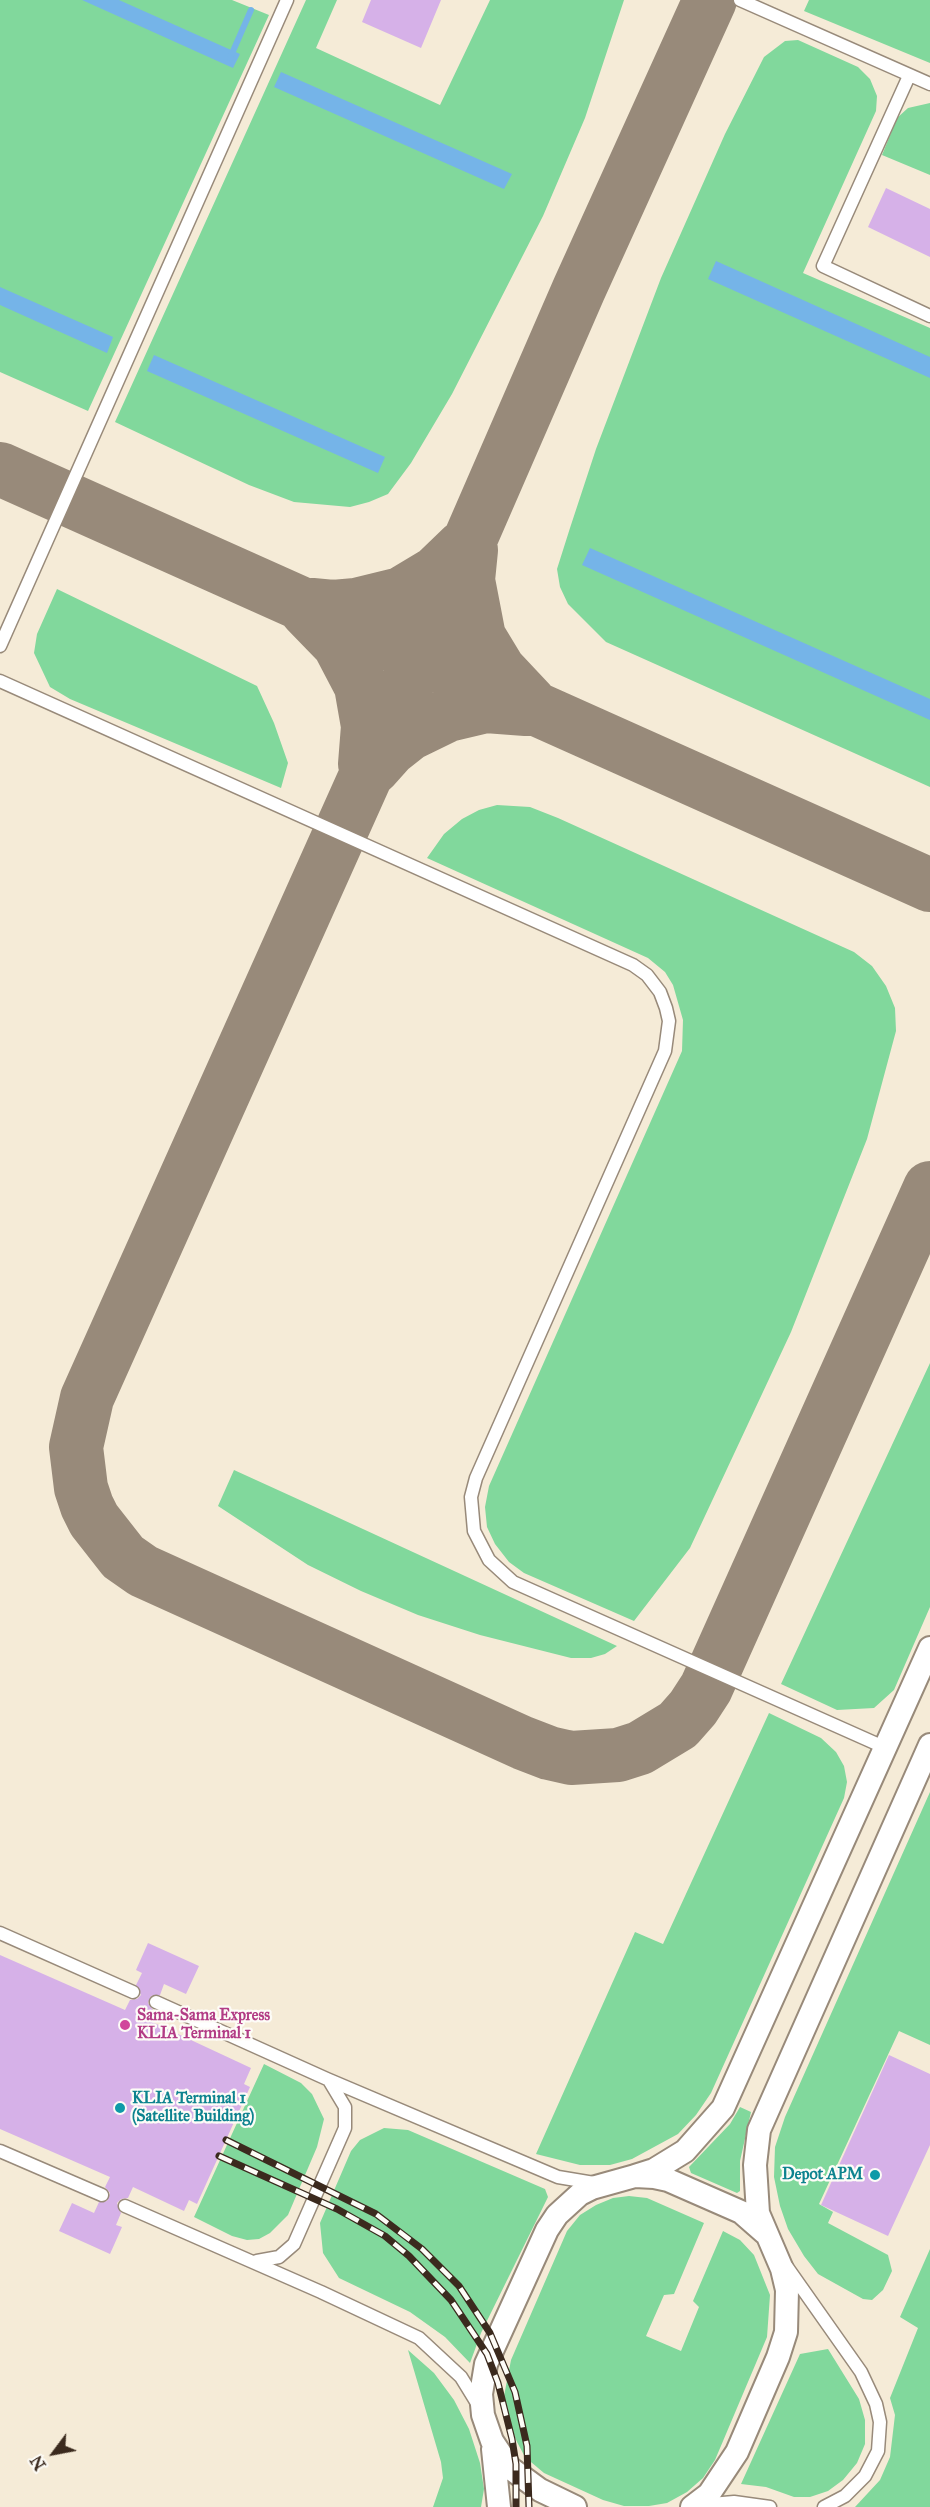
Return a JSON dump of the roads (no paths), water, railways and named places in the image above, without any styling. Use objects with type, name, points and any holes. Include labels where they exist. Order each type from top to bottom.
[{"type":"street","points":[[499,2507],[492,2441],[483,2415],[481,2394],[486,2364],[547,2230],[557,2215],[579,2194],[610,2181],[654,2170],[684,2151],[723,2108],[930,1648]]},
{"type":"street","points":[[693,2507],[709,2494],[737,2452],[778,2358],[786,2332],[787,2290],[758,2213],[755,2193],[759,2130],[930,1745]]},
{"type":"street","points":[[635,2176],[654,2177],[678,2184],[741,2212],[770,2241]]},
{"type":"street","points":[[492,2441],[510,2468],[524,2480],[575,2507]]},
{"type":"lane","points":[[0,646],[287,0]]},
{"type":"lane","points":[[740,0],[930,84]]},
{"type":"lane","points":[[909,76],[823,266],[930,316]]},
{"type":"lane","points":[[0,681],[633,965],[647,975],[660,992],[666,1008],[669,1036],[665,1051],[476,1478],[471,1497],[474,1531],[489,1560],[513,1582],[886,1748]]},
{"type":"lane","points":[[0,1933],[133,1992]]},
{"type":"lane","points":[[156,2002],[327,2079],[558,2177],[591,2183],[610,2181]]},
{"type":"lane","points":[[252,2260],[274,2259],[294,2244],[345,2128],[345,2107],[327,2079]]},
{"type":"lane","points":[[0,2151],[102,2195]]},
{"type":"lane","points":[[125,2206],[252,2260],[419,2338],[461,2377],[483,2415]]},
{"type":"lane","points":[[770,2241],[861,2372],[876,2404],[880,2422],[878,2451],[865,2476],[845,2496],[824,2507]]},
{"type":"lane","points":[[693,2507],[734,2502],[770,2507]]},
{"type":"water","points":[[82,0],[119,0],[240,54],[233,68]]},
{"type":"water","points":[[281,72],[512,174],[504,189],[274,87]]},
{"type":"water","points":[[716,261],[930,357],[930,378],[708,279]]},
{"type":"water","points":[[0,287],[113,337],[107,353],[0,305]]},
{"type":"water","points":[[154,355],[385,457],[378,473],[147,371]]},
{"type":"water","points":[[590,548],[930,699],[930,720],[582,565]]},
{"type":"waterway","points":[[230,58],[251,10]]},
{"type":"railway","points":[[226,2140],[376,2214],[422,2249],[459,2286],[490,2333],[515,2392],[527,2446],[529,2507]]},
{"type":"railway","points":[[219,2156],[337,2209],[385,2236],[409,2256],[451,2300],[487,2354],[498,2383],[516,2464],[516,2507]]},
{"type":"place","name":"Sama-Sama Express KLIA Terminal 1","points":[[125,2025]]},
{"type":"place","name":"KLIA Terminal 1 (Satellite Building)","points":[[120,2108]]},
{"type":"place","name":"Depot APM","points":[[875,2175]]}]
